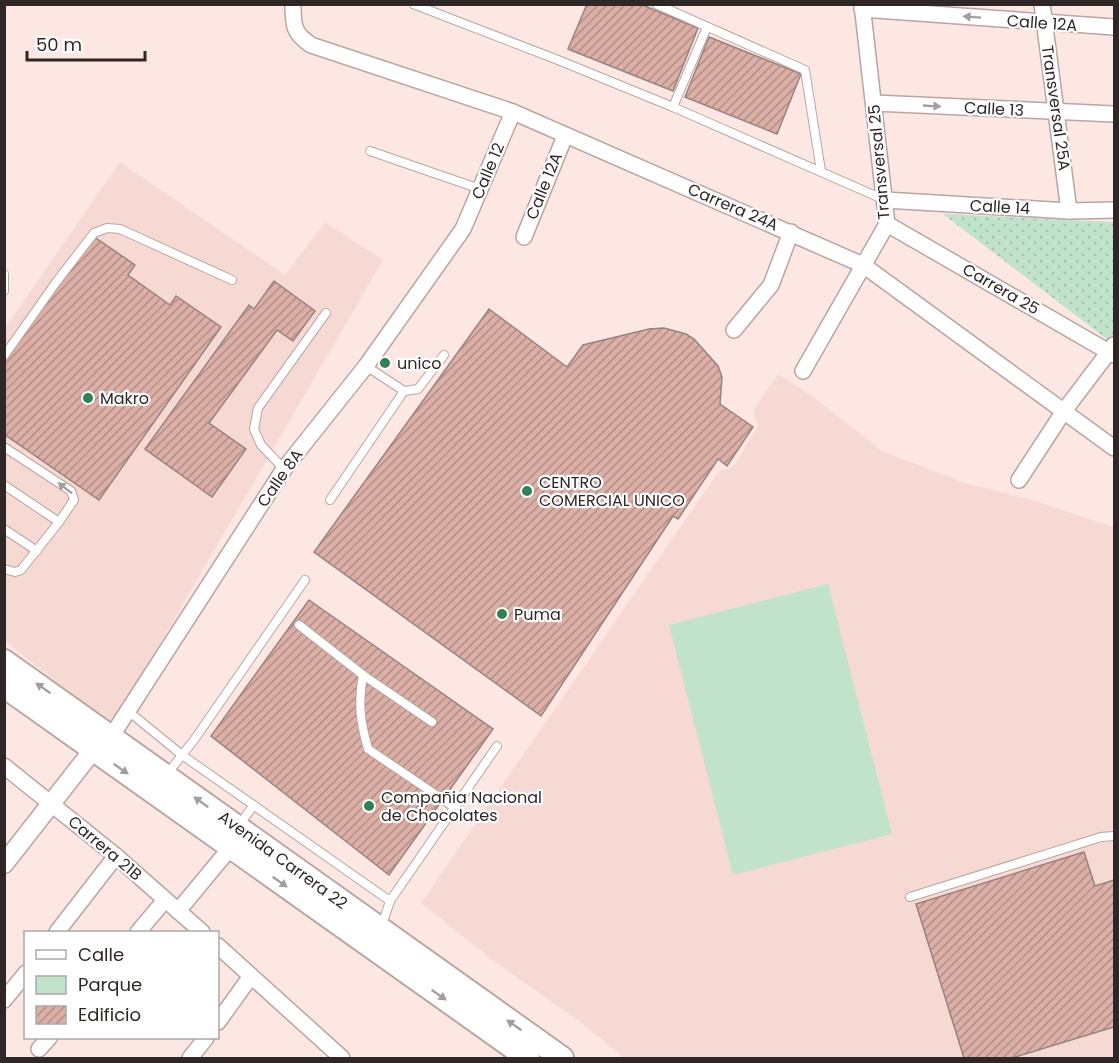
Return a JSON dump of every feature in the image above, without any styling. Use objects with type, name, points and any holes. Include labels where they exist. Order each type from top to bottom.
[{"type":"main road","name":"Avenida Carrera 22","points":[[4,661],[102,743],[234,837],[528,1059]]},
{"type":"main road","name":"Avenida Carrera 22","points":[[4,687],[165,776],[234,837],[380,929],[562,1059]]},
{"type":"street","name":"Carrera 24A","points":[[293,4],[295,29],[299,38],[311,45],[513,112],[863,265],[1114,448]]},
{"type":"street","name":"Transversal 25A","points":[[1042,4],[1070,211]]},
{"type":"street","name":"Calle 12A","points":[[862,7],[1114,27]]},
{"type":"street","name":"Transversal 25","points":[[803,371],[887,224],[862,7]]},
{"type":"street","name":"Calle 13","points":[[874,103],[1114,114]]},
{"type":"street","name":"Calle 12","points":[[462,229],[513,112]]},
{"type":"street","name":"Calle 12A","points":[[524,237],[565,136]]},
{"type":"street","name":"Calle 14","points":[[885,200],[1070,211],[1114,210]]},
{"type":"street","name":"Carrera 25","points":[[887,224],[1113,350]]},
{"type":"street","name":"Calle 8A","points":[[4,864],[128,711],[284,469],[366,366],[462,229]]},
{"type":"street","points":[[734,330],[771,285],[790,232]]},
{"type":"street","points":[[1019,480],[1064,411],[1113,350]]},
{"type":"street","name":"Carrera 21B","points":[[4,766],[116,856],[200,931]]},
{"type":"street","points":[[178,912],[234,837]]},
{"type":"street","points":[[59,931],[116,856]]},
{"type":"street","points":[[140,931],[165,900]]},
{"type":"street","points":[[219,947],[342,1059]]},
{"type":"street","points":[[4,1000],[24,975]]},
{"type":"street","points":[[219,1021],[251,976]]},
{"type":"street","points":[[190,1059],[205,1039]]},
{"type":"lane","points":[[413,4],[673,107],[885,200]]},
{"type":"lane","points":[[656,4],[805,70],[821,171]]},
{"type":"lane","points":[[673,107],[707,27]]},
{"type":"lane","points":[[370,152],[480,189]]},
{"type":"lane","points":[[4,356],[83,245],[94,233],[107,228],[120,229],[232,280]]},
{"type":"lane","points":[[4,274],[4,291]]},
{"type":"lane","points":[[284,469],[261,444],[254,429],[258,408],[326,313]]},
{"type":"lane","points":[[366,366],[405,391],[418,389],[444,355]]},
{"type":"lane","points":[[330,500],[405,391]]},
{"type":"lane","points":[[4,569],[15,572],[21,570],[74,500],[71,491],[6,450]]},
{"type":"lane","points":[[4,485],[59,522]]},
{"type":"lane","points":[[4,529],[37,551]]},
{"type":"lane","points":[[165,776],[305,580]]},
{"type":"lane","points":[[299,625],[363,675],[432,722]]},
{"type":"lane","points":[[363,675],[359,701],[368,749],[454,807]]},
{"type":"lane","points":[[128,711],[182,755],[390,902]]},
{"type":"lane","points":[[380,929],[390,902],[497,746]]},
{"type":"lane","points":[[234,837],[254,805]]},
{"type":"lane","points":[[910,897],[1101,837],[1114,836]]},
{"type":"shaded area","points":[[120,162],[285,275],[325,222],[383,260],[112,726],[5,641],[5,328]]},
{"type":"shaded area","points":[[778,374],[812,396],[882,451],[965,483],[1032,500],[1114,527],[1114,1058],[624,1058],[579,1021],[491,959],[421,903],[719,471],[733,467],[758,426],[753,411]]},
{"type":"green space","points":[[943,214],[1114,222],[1114,339],[1112,343]]},
{"type":"green space","points":[[828,584],[892,834],[733,875],[669,625]]},
{"type":"building","points":[[587,4],[640,4],[698,28],[673,91],[568,49]]},
{"type":"building","points":[[709,37],[801,74],[777,134],[685,97]]},
{"type":"building","name":"Makro","points":[[93,236],[135,265],[128,275],[170,305],[176,296],[221,327],[99,500],[4,434],[4,362]]},
{"type":"building","points":[[274,281],[315,311],[293,341],[277,330],[209,423],[246,449],[212,497],[145,449],[249,305],[254,309]]},
{"type":"building","name":"CENTRO COMERCIAL UNICO","points":[[489,309],[567,367],[583,345],[649,329],[664,328],[686,334],[694,339],[718,366],[722,377],[720,404],[753,427],[727,466],[718,459],[678,519],[673,516],[541,716],[314,552]]},
{"type":"building","name":"Compañia Nacional de Chocolates","points":[[309,600],[493,729],[389,875],[211,736]]},
{"type":"building","points":[[1084,852],[1095,886],[1114,880],[1114,1027],[1012,1058],[964,1058],[916,904]]},
{"type":"place","name":"unico","points":[[385,363]]},
{"type":"place","name":"Makro","points":[[88,398]]},
{"type":"place","name":"CENTRO COMERCIAL UNICO","points":[[527,491]]},
{"type":"place","name":"Puma","points":[[502,614]]},
{"type":"place","name":"Compañia Nacional de Chocolates","points":[[369,806]]}]
